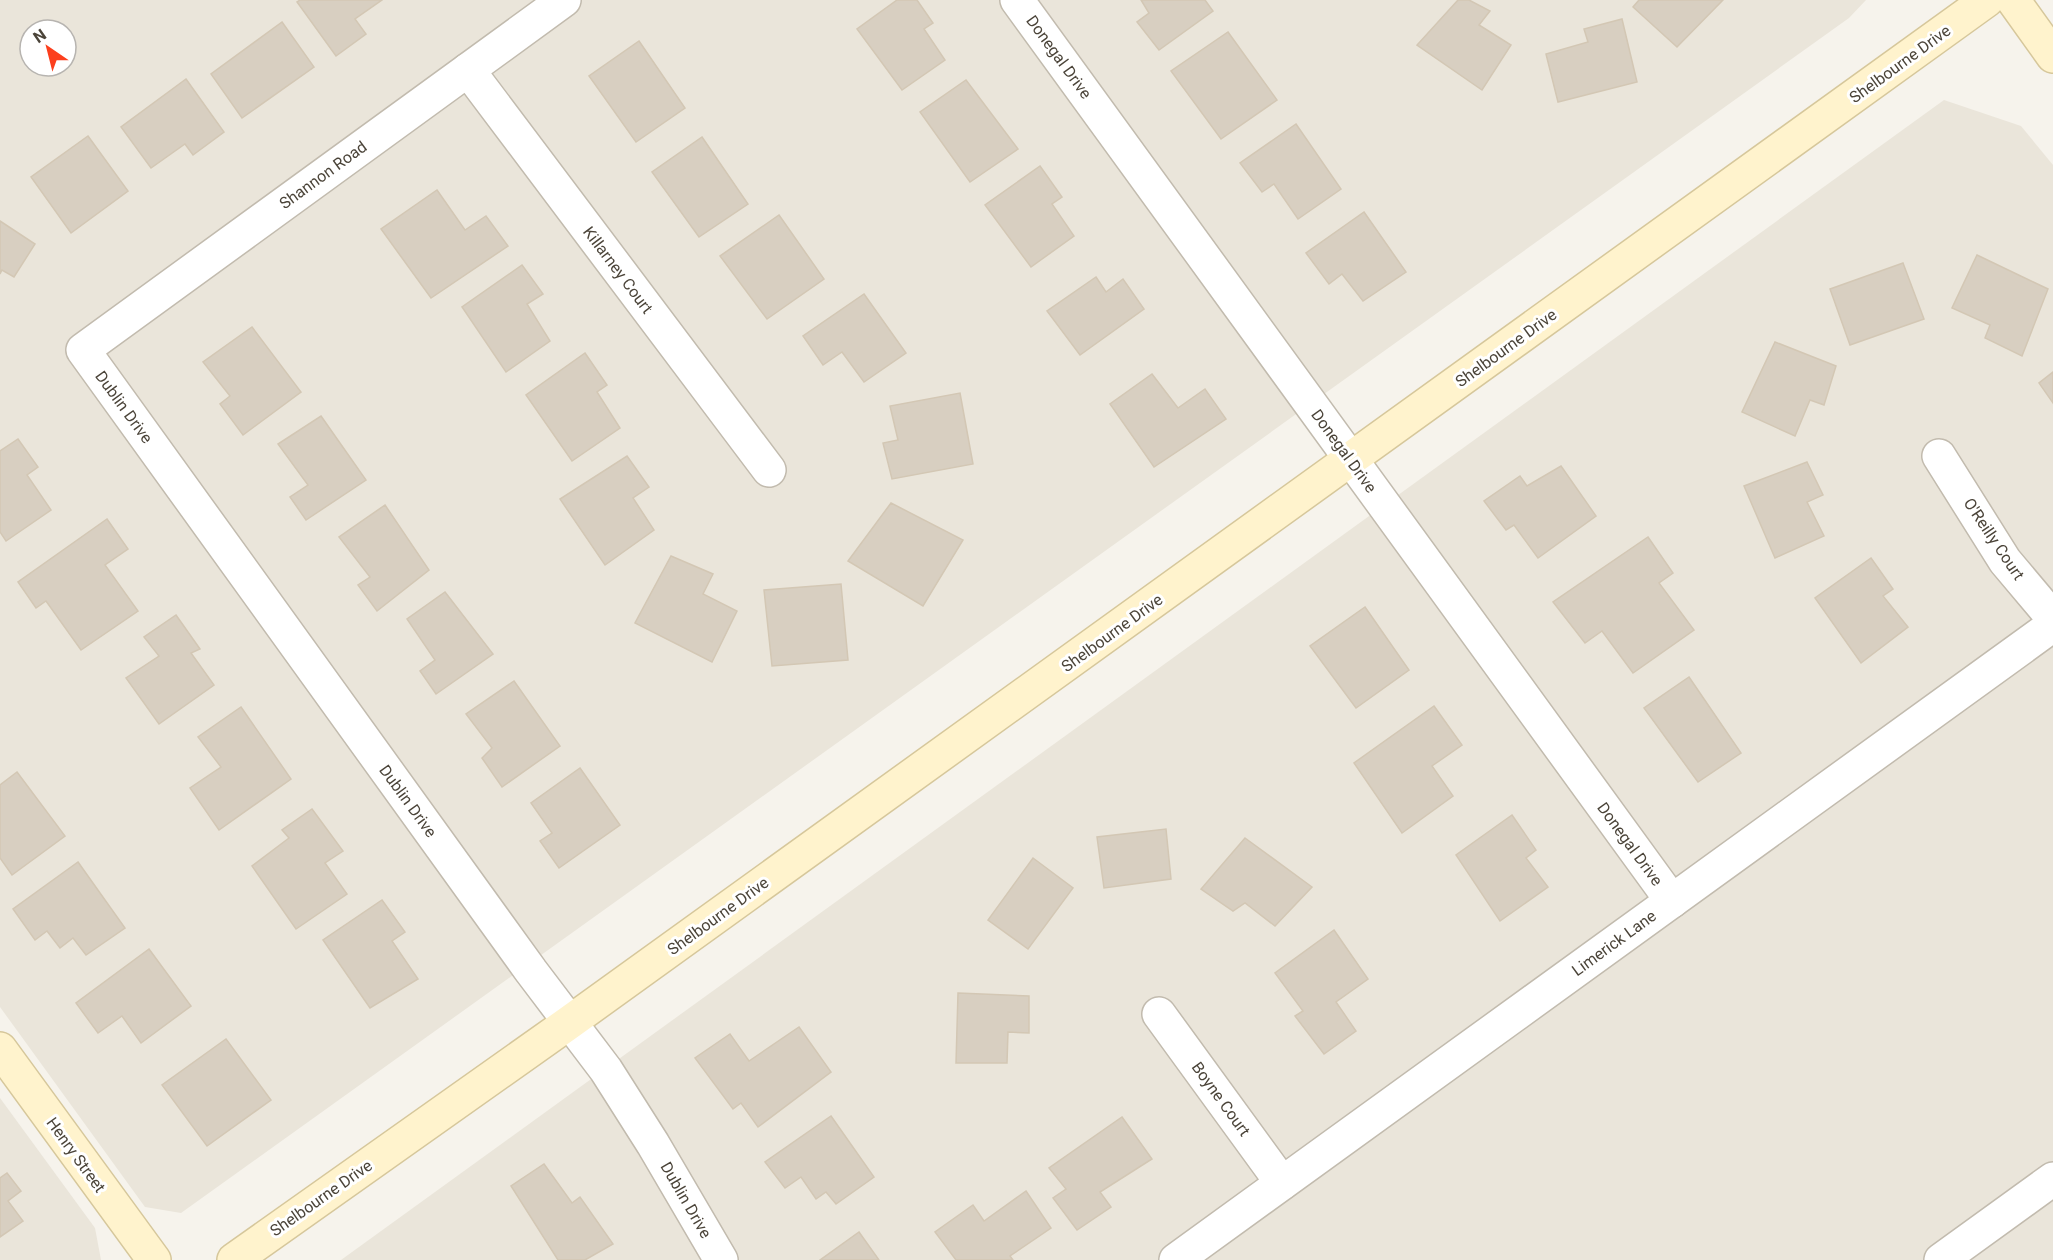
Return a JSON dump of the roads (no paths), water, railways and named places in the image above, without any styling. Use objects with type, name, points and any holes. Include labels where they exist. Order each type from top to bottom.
[{"type":"main road","name":"Shelbourne Drive","points":[[234,1260],[570,1022],[1987,0]]},
{"type":"main road","points":[[2013,0],[2053,56]]},
{"type":"main road","name":"Henry Street","points":[[0,1049],[154,1260]]},
{"type":"street","name":"Shannon Road","points":[[83,350],[564,0]]},
{"type":"street","name":"Donegal Drive","points":[[1017,0],[1672,901]]},
{"type":"street","name":"Killarney Court","points":[[468,70],[769,470]]},
{"type":"street","name":"Dublin Drive","points":[[83,350],[606,1070],[648,1135],[721,1260]]},
{"type":"street","name":"O'Reilly Court","points":[[1940,456],[2005,561],[2053,618]]},
{"type":"street","name":"Limerick Lane","points":[[1176,1260],[2053,626]]},
{"type":"street","name":"Boyne Court","points":[[1159,1014],[1282,1183]]},
{"type":"street","points":[[1941,1260],[2053,1179]]}]
